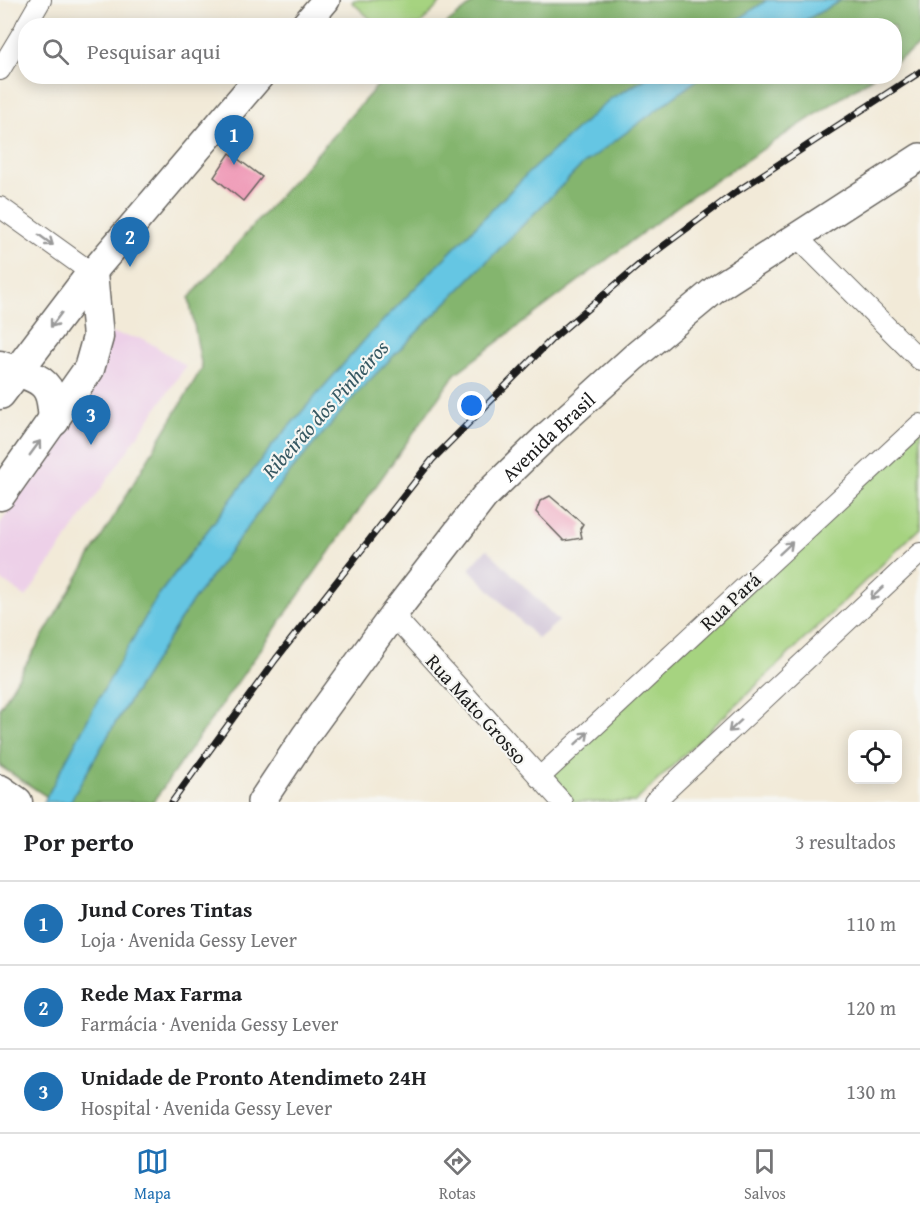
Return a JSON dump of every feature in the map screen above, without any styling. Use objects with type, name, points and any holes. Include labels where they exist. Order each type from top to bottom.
[{"type":"main road","points":[[5,377],[253,84]]},
{"type":"main road","name":"Avenida Brasil","points":[[261,802],[304,736],[484,496],[634,357],[717,288],[798,238],[920,157]]},
{"type":"main road","points":[[0,495],[89,369],[98,337],[92,273]]},
{"type":"main road","points":[[5,377],[31,376],[43,383],[50,393],[54,421]]},
{"type":"main road","points":[[0,790],[16,802]]},
{"type":"street","points":[[31,18],[42,0]]},
{"type":"street","points":[[0,70],[18,40]]},
{"type":"street","points":[[0,207],[92,273]]},
{"type":"street","points":[[798,238],[920,360]]},
{"type":"street","name":"Rua Pará","points":[[539,778],[920,424]]},
{"type":"street","points":[[654,802],[920,553]]},
{"type":"street","name":"Rua Mato Grosso","points":[[393,615],[562,802]]},
{"type":"shaded area","points":[[108,333],[144,339],[186,366],[26,597],[0,579],[0,524],[102,365]]},
{"type":"shaded area","points":[[487,549],[559,621],[538,639],[469,569]]},
{"type":"green space","points":[[354,0],[443,0],[426,18],[369,18],[352,2]]},
{"type":"green space","points":[[477,0],[920,0],[920,46],[902,58],[902,18],[454,18]]},
{"type":"green space","points":[[379,84],[862,84],[690,197],[455,374],[153,802],[55,802],[0,766],[0,708],[202,368],[189,298]]},
{"type":"green space","points":[[920,429],[920,528],[635,802],[569,802],[544,776]]},
{"type":"water","points":[[767,0],[842,0],[810,18],[740,18]]},
{"type":"water","name":"Ribeirão dos Pinheiros","points":[[636,84],[692,84],[581,166],[359,391],[275,490],[187,609],[113,727],[70,802],[44,802],[98,700],[157,597],[271,447],[368,336],[527,174],[610,99]]},
{"type":"building","points":[[230,153],[262,177],[243,201],[214,177]]},
{"type":"building","points":[[550,496],[583,524],[580,529],[582,538],[564,541],[536,512],[540,501]]},
{"type":"railway","points":[[902,84],[920,72]]},
{"type":"railway","points":[[172,802],[276,659],[432,460],[552,339],[647,258],[736,192],[902,84]]},
{"type":"place","name":"Jund Cores Tintas","points":[[234,165]]},
{"type":"place","name":"Rede Max Farma","points":[[130,267]]},
{"type":"place","name":"Unidade de Pronto Atendimeto 24H","points":[[91,445]]}]
